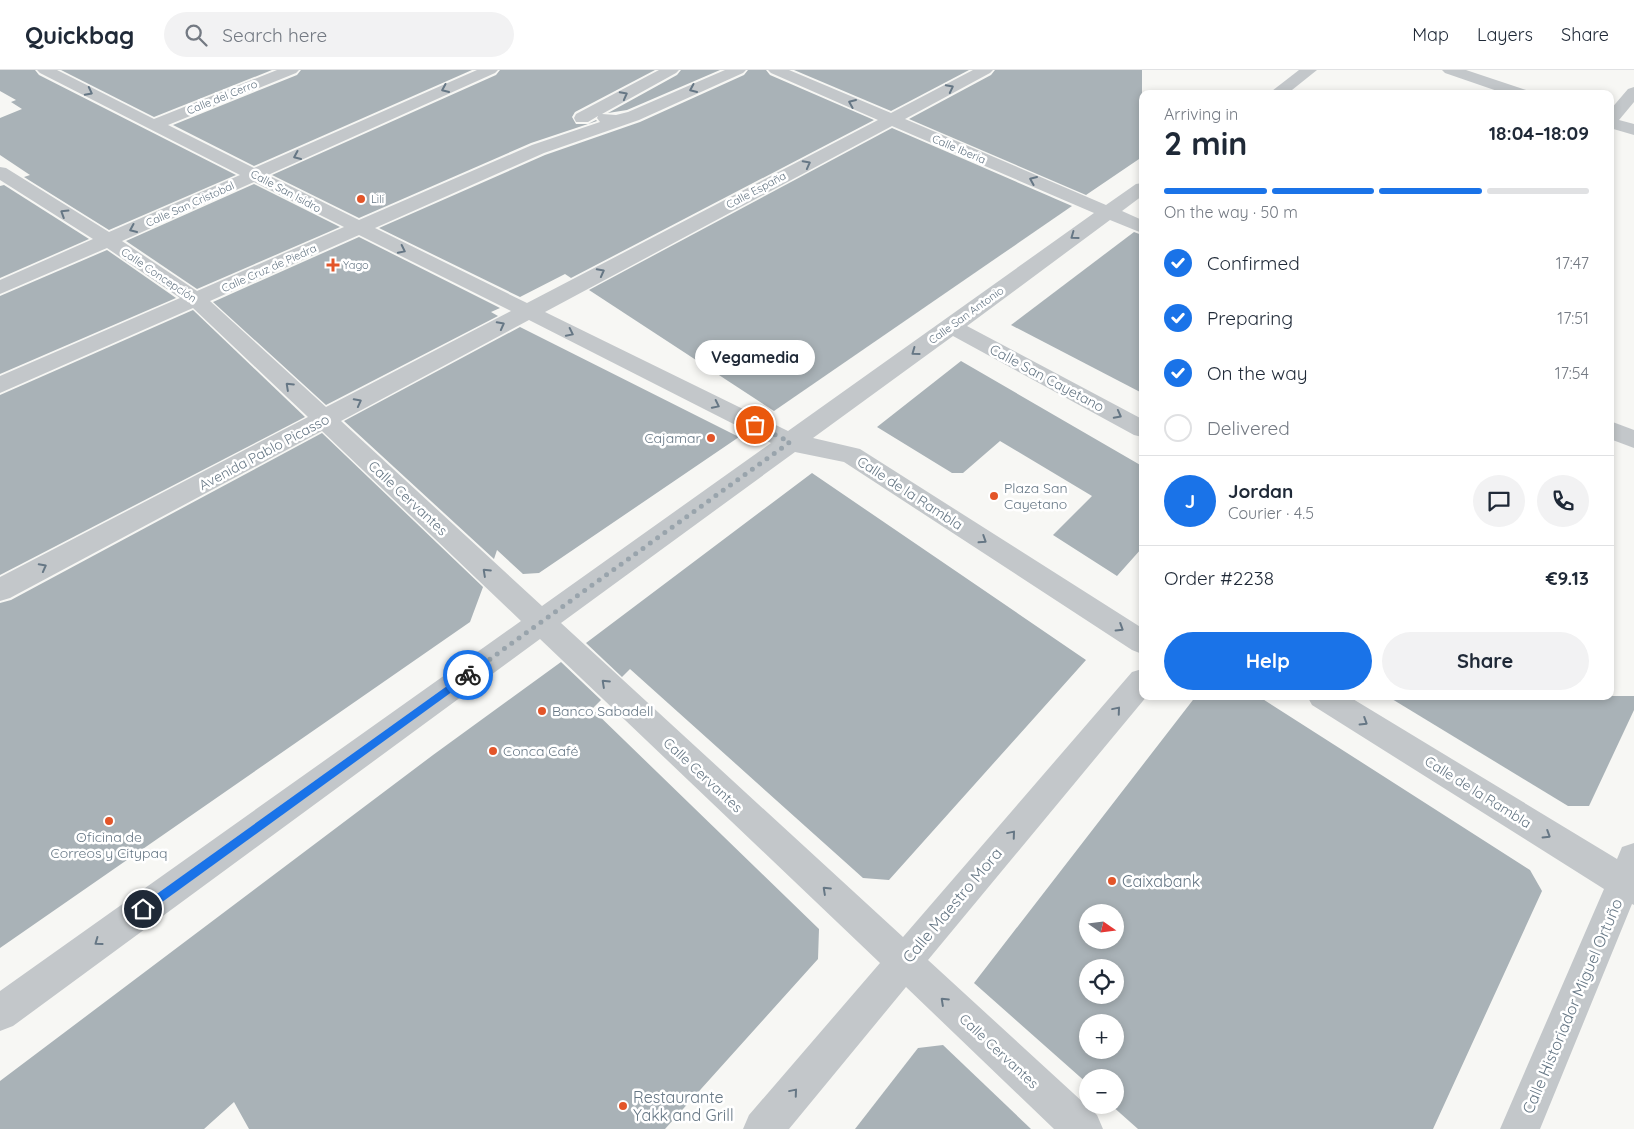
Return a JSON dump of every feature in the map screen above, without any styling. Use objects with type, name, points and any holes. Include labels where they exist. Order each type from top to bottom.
[{"type":"street","name":"Calle San Isidro","points":[[45,70],[256,175],[358,229],[527,311]]},
{"type":"street","name":"Calle del Cerro","points":[[153,125],[291,70]]},
{"type":"street","name":"Calle San Cristobal","points":[[0,288],[490,70]]},
{"type":"street","name":"Calle Cruz de Piedra","points":[[538,149],[591,113],[671,70]]},
{"type":"street","name":"Calle Cruz de Piedra","points":[[0,386],[538,149],[624,119],[738,70]]},
{"type":"street","name":"Calle Iberia","points":[[776,70],[1139,226]]},
{"type":"street","name":"Calle España","points":[[527,311],[986,70]]},
{"type":"street","points":[[1282,90],[1309,70]]},
{"type":"street","points":[[1450,70],[1511,90]]},
{"type":"street","points":[[1614,116],[1634,92]]},
{"type":"street","name":"Calle Cruz de Piedra","points":[[591,113],[610,120],[624,119]]},
{"type":"street","points":[[1614,122],[1634,130]]},
{"type":"street","name":"Calle Concepción","points":[[0,172],[108,240],[197,300],[325,420]]},
{"type":"street","name":"Calle San Antonio","points":[[0,1012],[1139,190]]},
{"type":"street","name":"Avenida Pablo Picasso","points":[[0,590],[325,420],[527,311]]},
{"type":"street","name":"Calle de la Rambla","points":[[527,311],[790,442],[851,455],[1139,640]]},
{"type":"street","name":"Calle San Cayetano","points":[[951,326],[1139,427]]},
{"type":"street","name":"Calle Cervantes","points":[[325,420],[1083,1129]]},
{"type":"street","points":[[1614,431],[1634,440]]},
{"type":"street","name":"Calle Maestro Mora","points":[[762,1129],[1139,684]]},
{"type":"street","name":"Calle de la Rambla","points":[[1329,700],[1631,877]]},
{"type":"street","name":"Calle Historiador Miguel Ortuño","points":[[1520,1129],[1631,877]]},
{"type":"building","points":[[0,70],[35,70],[39,75],[236,175],[109,230],[24,177],[30,175],[0,155],[0,118],[22,109],[11,102],[16,100],[0,91]]},
{"type":"building","points":[[61,70],[272,70],[154,117]]},
{"type":"building","points":[[301,70],[472,70],[254,166],[173,125],[297,75]]},
{"type":"building","points":[[500,70],[655,70],[575,112],[572,117],[576,124],[588,124],[531,143],[359,218],[272,175],[496,75]]},
{"type":"building","points":[[681,70],[720,70],[627,110],[608,113],[677,75]]},
{"type":"building","points":[[748,70],[766,70],[770,75],[874,120],[571,278],[565,274],[520,297],[379,228],[545,155],[640,122],[744,75]]},
{"type":"building","points":[[794,70],[969,70],[891,111]]},
{"type":"building","points":[[995,70],[1142,70],[1142,90],[1139,90],[1139,159],[1086,195],[909,119],[991,75]]},
{"type":"building","points":[[892,128],[1072,206],[774,411],[589,290]]},
{"type":"building","points":[[254,184],[340,227],[197,289],[126,241]]},
{"type":"building","points":[[4,185],[89,239],[0,278],[0,186]]},
{"type":"building","points":[[1134,232],[1139,234],[1139,391],[1011,325]]},
{"type":"building","points":[[359,237],[500,308],[491,312],[498,316],[326,405],[213,302]]},
{"type":"building","points":[[107,250],[176,298],[0,374],[0,296]]},
{"type":"building","points":[[193,310],[305,417],[0,575],[0,395]]},
{"type":"building","points":[[520,327],[739,437],[539,573],[523,574],[497,550],[494,559],[344,421]]},
{"type":"building","points":[[961,361],[1139,464],[1139,551],[1117,576],[1053,535],[1092,496],[1000,441],[963,473],[952,473],[877,427]]},
{"type":"building","points":[[322,433],[483,587],[470,622],[0,948],[0,603],[11,600]]},
{"type":"building","points":[[812,473],[1086,660],[889,880],[863,878],[630,669],[622,677],[586,643]]},
{"type":"building","points":[[561,662],[601,700],[592,709],[819,929],[818,959],[665,1129],[249,1129],[234,1102],[204,1129],[0,1129],[0,1081],[433,755]]},
{"type":"building","points":[[1614,696],[1634,696],[1634,710],[1589,806],[1568,806],[1394,700],[1614,700]]},
{"type":"building","points":[[1193,700],[1264,700],[1530,870],[1542,891],[1433,1129],[1138,1129],[1121,1114],[1124,1114],[1124,1069],[1079,1069],[1079,1076],[974,983]]},
{"type":"building","points":[[943,1045],[1031,1129],[855,1129],[918,1048]]},
{"type":"way so far","points":[[468,675],[790,442],[755,425]]},
{"type":"place","name":"Lili","points":[[361,199]]},
{"type":"place","name":"Yago","points":[[333,265]]},
{"type":"place","name":"Vegamedia","points":[[755,425]]},
{"type":"place","name":"Cajamar","points":[[711,438]]},
{"type":"place","name":"Plaza San Cayetano","points":[[994,496]]},
{"type":"place","name":"Banco Sabadell","points":[[542,711]]},
{"type":"place","name":"Conca Café","points":[[493,751]]},
{"type":"place","name":"Oficina de Correos y Citypaq","points":[[109,821]]},
{"type":"place","name":"Caixabank","points":[[1112,881]]},
{"type":"place","name":"Restaurante Yakk and Grill","points":[[623,1106]]},
{"type":"route","points":[[143,909],[468,675]]}]
